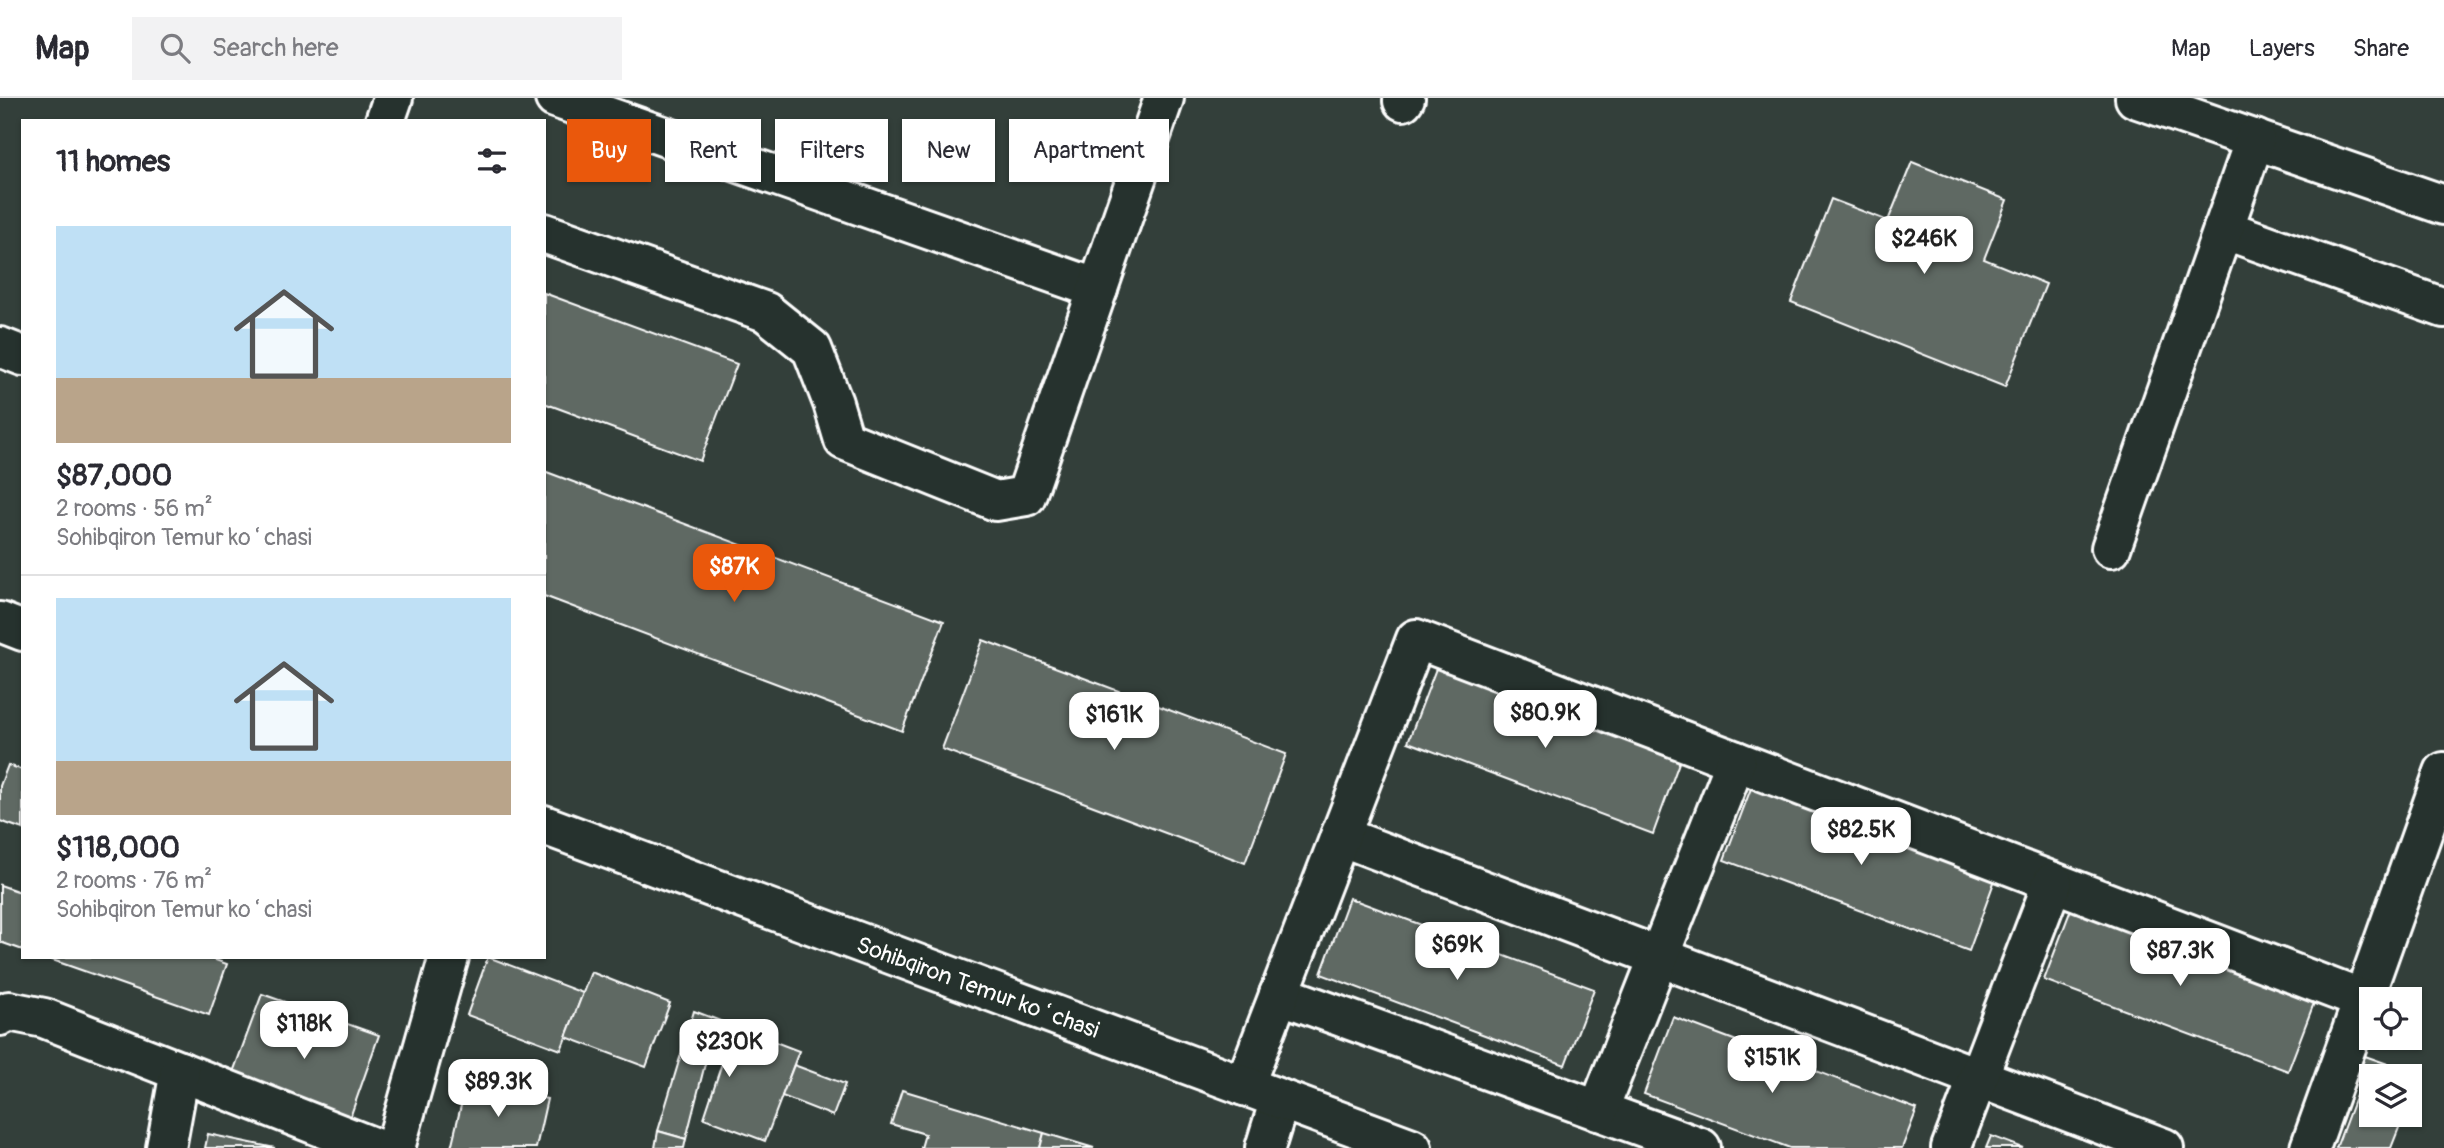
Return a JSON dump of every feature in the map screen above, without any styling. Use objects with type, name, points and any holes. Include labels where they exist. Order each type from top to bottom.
[{"type":"street","points":[[386,119],[393,98]]},
{"type":"street","points":[[555,98],[1098,289]]},
{"type":"street","points":[[546,234],[766,312],[812,349],[844,440],[996,502],[1026,496],[1164,98]]},
{"type":"street","points":[[2135,98],[2444,205]]},
{"type":"street","points":[[2111,548],[2255,139]]},
{"type":"street","points":[[2223,229],[2444,308]]},
{"type":"street","points":[[0,347],[21,355]]},
{"type":"street","points":[[0,622],[21,630]]},
{"type":"street","points":[[1244,1086],[1416,639],[2359,998]]},
{"type":"street","points":[[1598,1111],[1736,761]]},
{"type":"street","points":[[2368,987],[2444,772]]},
{"type":"street","name":"Sohibqiron Temur koʻchasi","points":[[546,826],[1412,1148]]},
{"type":"street","points":[[1340,836],[2164,1148]]},
{"type":"street","points":[[1951,1148],[2053,882]]},
{"type":"street","points":[[395,1148],[448,959]]},
{"type":"street","points":[[1279,994],[1701,1148]]},
{"type":"street","points":[[0,1016],[9,1011],[44,1018],[376,1148]]},
{"type":"street","points":[[2310,1148],[2359,1011]]},
{"type":"street","points":[[166,1148],[180,1071]]},
{"type":"street","points":[[1265,1148],[1280,1099]]},
{"type":"building","points":[[1912,162],[2007,200],[1984,259],[2046,284],[2005,387],[1791,302],[1831,199],[1888,221]]},
{"type":"building","points":[[546,294],[737,364],[700,461],[546,404]]},
{"type":"building","points":[[546,472],[944,621],[902,731],[546,597]]},
{"type":"building","points":[[983,640],[1286,754],[1245,863],[942,749]]},
{"type":"building","points":[[1437,666],[1681,757],[1653,834],[1408,742]]},
{"type":"building","points":[[8,765],[21,769],[21,828],[0,821],[0,786]]},
{"type":"building","points":[[1753,783],[1997,874],[1969,951],[1724,860]]},
{"type":"building","points":[[0,885],[21,892],[21,949],[0,942]]},
{"type":"building","points":[[1349,898],[1594,989],[1565,1065],[1321,974]]},
{"type":"building","points":[[2073,904],[2317,995],[2288,1071],[2044,980]]},
{"type":"building","points":[[50,959],[213,959],[227,964],[209,1015]]},
{"type":"building","points":[[487,959],[583,993],[561,1050],[467,1015]]},
{"type":"building","points":[[591,972],[670,1003],[646,1067],[566,1037]]},
{"type":"building","points":[[262,994],[379,1035],[346,1129],[228,1086]]},
{"type":"building","points":[[694,1011],[799,1051],[765,1141],[704,1118],[724,1057],[708,1052],[686,1139],[658,1131]]},
{"type":"building","points":[[1673,1017],[1917,1109],[1902,1148],[1790,1148],[1644,1094]]},
{"type":"building","points":[[2365,1056],[2388,1064],[2362,1064]]},
{"type":"building","points":[[794,1065],[845,1084],[833,1116],[782,1096]]},
{"type":"building","points":[[467,1080],[547,1099],[536,1148],[451,1148]]},
{"type":"building","points":[[2359,1087],[2359,1127],[2399,1127],[2391,1148],[2336,1148]]},
{"type":"building","points":[[902,1090],[1044,1133],[1040,1148],[921,1148],[925,1134],[891,1124]]},
{"type":"building","points":[[658,1131],[686,1139],[684,1148],[655,1148]]},
{"type":"building","points":[[1044,1133],[1094,1148],[1040,1148]]},
{"type":"building","points":[[208,1134],[275,1148],[205,1148]]},
{"type":"building","points":[[1991,1136],[2023,1148],[1986,1148]]}]
